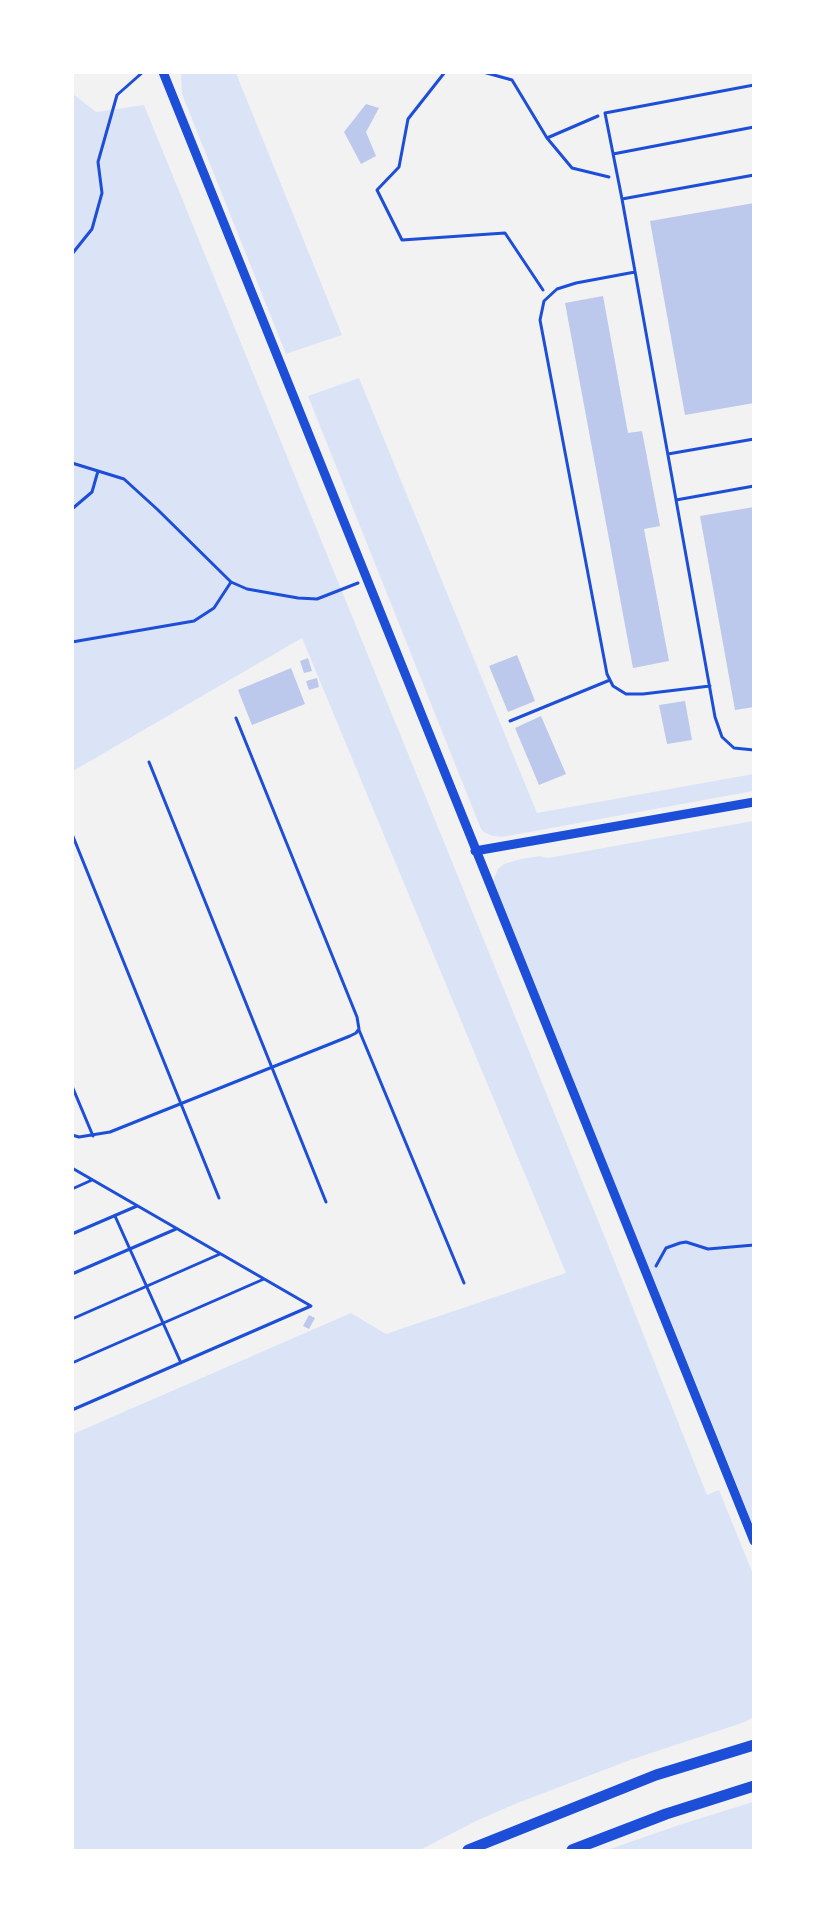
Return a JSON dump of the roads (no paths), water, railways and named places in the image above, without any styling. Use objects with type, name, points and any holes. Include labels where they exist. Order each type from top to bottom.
[{"type":"main road","points":[[468,1850],[656,1774],[754,1744]]},
{"type":"main road","points":[[572,1850],[666,1814],[754,1786]]},
{"type":"street","points":[[163,72],[754,1540]]},
{"type":"street","points":[[475,851],[754,802]]},
{"type":"lane","points":[[754,85],[605,113],[715,717],[722,737],[734,748],[754,750]]},
{"type":"lane","points":[[613,154],[754,128]]},
{"type":"lane","points":[[622,199],[754,175]]},
{"type":"lane","points":[[635,272],[576,283],[557,289],[544,301],[540,320],[607,674],[613,686],[626,694],[657,693],[710,686]]},
{"type":"lane","points":[[668,454],[754,438]]},
{"type":"lane","points":[[676,500],[754,486]]},
{"type":"lane","points":[[510,721],[610,680]]},
{"type":"lane","points":[[72,1168],[311,1306],[72,1410]]},
{"type":"lane","points":[[72,1189],[93,1180]]},
{"type":"lane","points":[[72,1234],[138,1206]]},
{"type":"lane","points":[[115,1216],[181,1363]]},
{"type":"lane","points":[[72,1274],[177,1228]]},
{"type":"lane","points":[[72,1319],[220,1253]]},
{"type":"lane","points":[[72,1363],[265,1279]]}]
